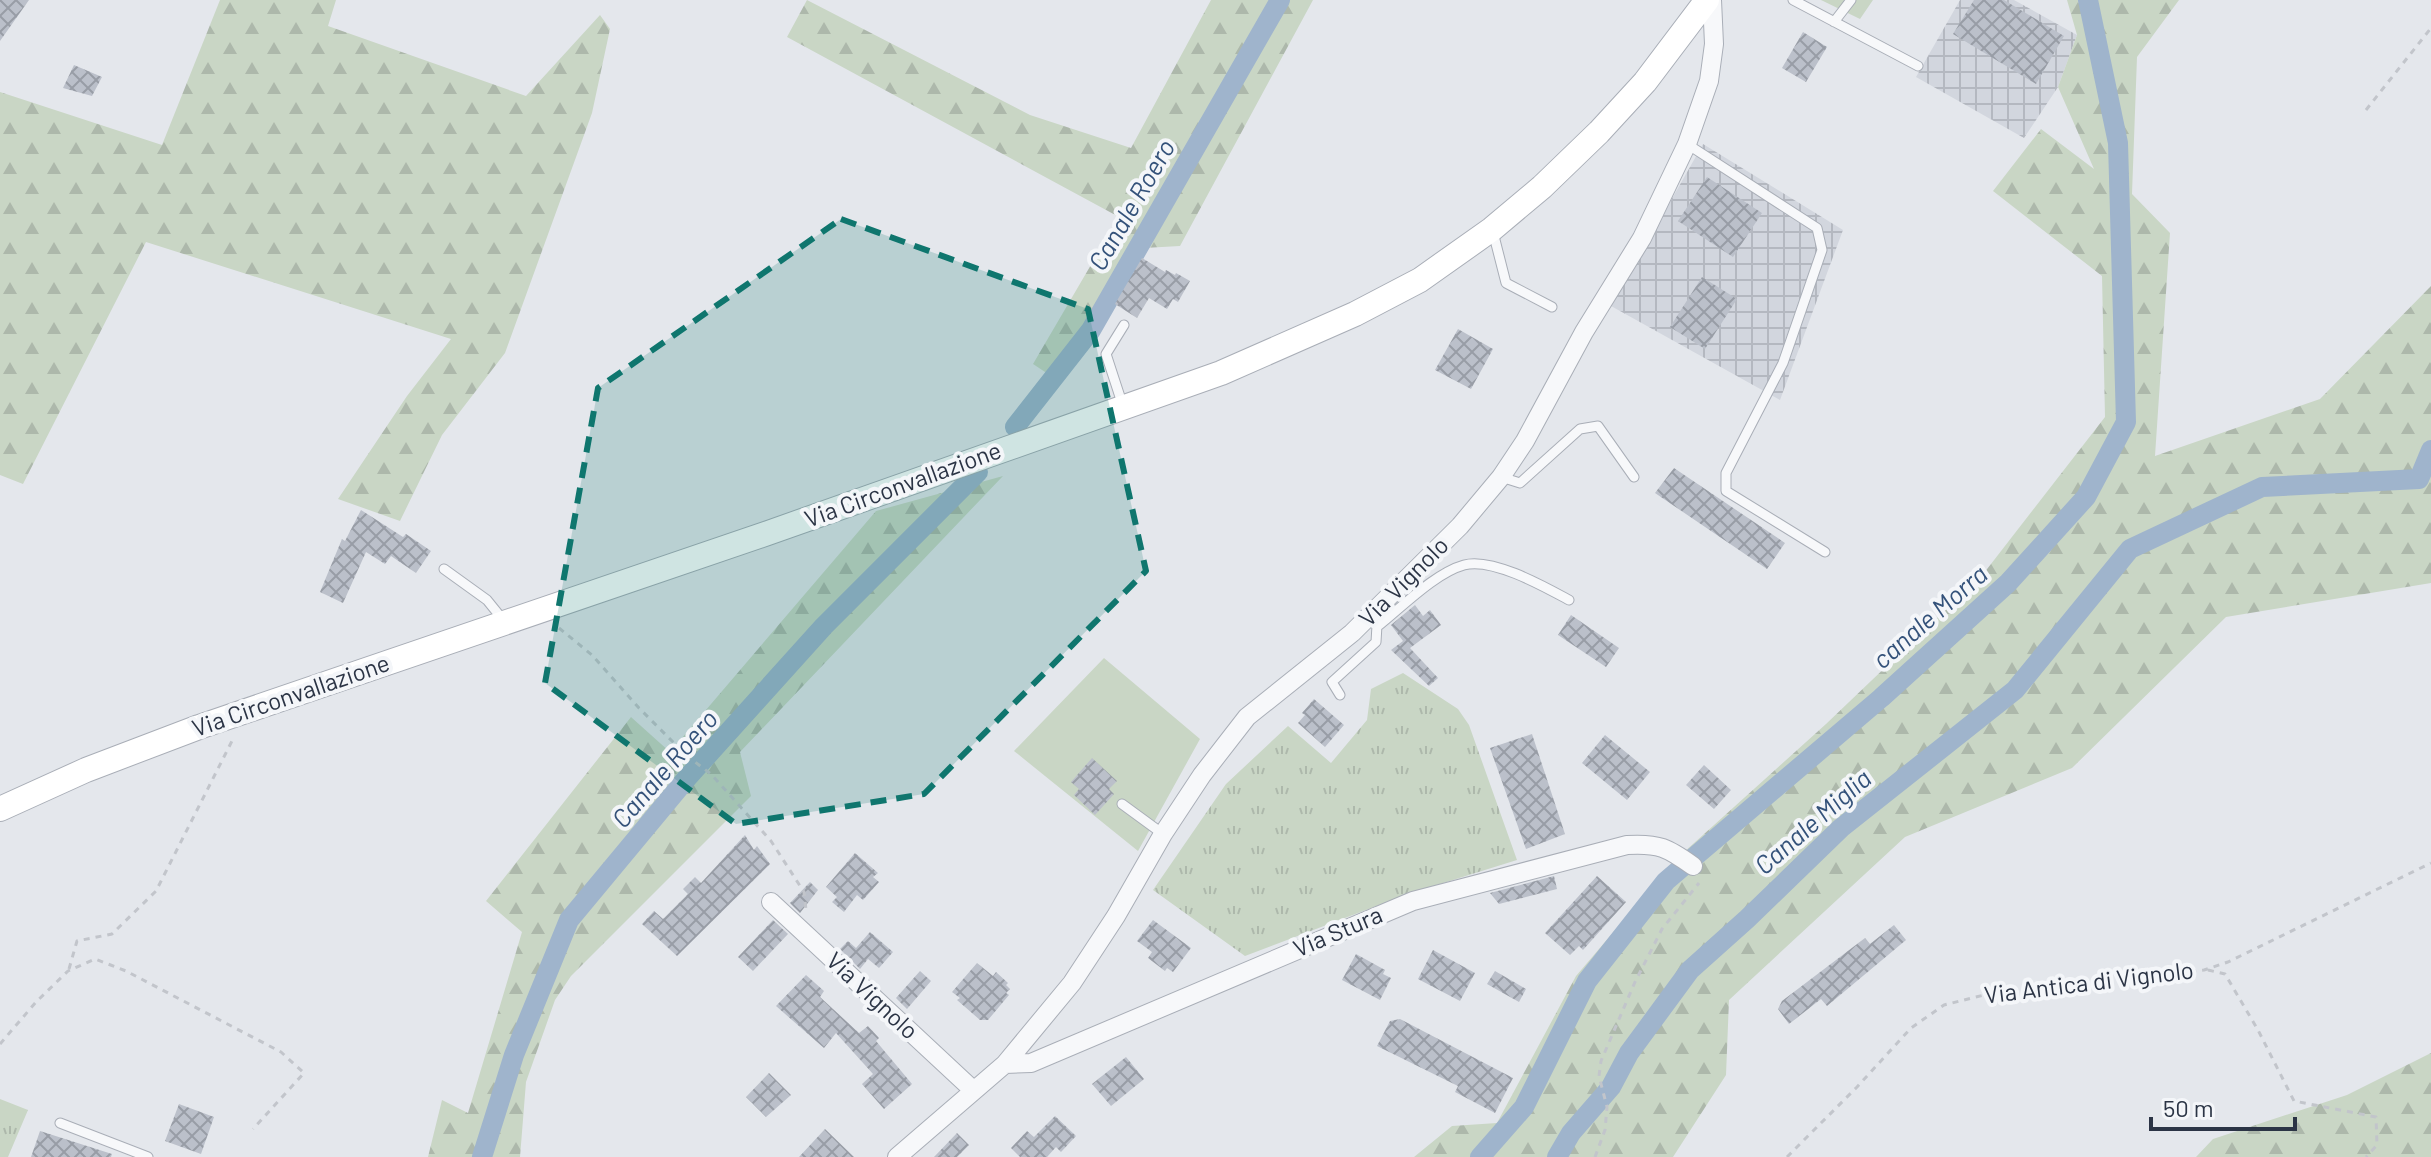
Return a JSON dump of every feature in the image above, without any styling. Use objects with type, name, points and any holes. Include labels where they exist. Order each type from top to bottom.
[{"type":"main road","name":"Via Circonvallazione","points":[[0,809],[86,770],[248,711],[768,533],[1221,373],[1355,314],[1420,280],[1492,229],[1542,187],[1599,132],[1710,0]]},
{"type":"street","name":"Via Vignolo","points":[[897,1157],[1005,1064],[1072,983],[1116,916],[1163,834],[1202,775],[1247,717],[1352,633],[1374,621],[1501,477],[1642,238],[1687,144],[1709,81],[1714,44],[1710,0]]},
{"type":"street","name":"Via Stura","points":[[1005,1064],[1031,1063],[1413,901],[1627,845],[1651,843],[1668,849],[1687,862]]},
{"type":"street","name":"Via Vignolo","points":[[771,902],[973,1090]]},
{"type":"lane","points":[[1793,0],[1918,66]]},
{"type":"lane","points":[[1834,22],[1851,0]]},
{"type":"lane","points":[[1687,144],[1817,228],[1822,250],[1783,363],[1726,473],[1726,491],[1825,552]]},
{"type":"lane","points":[[1492,229],[1506,283],[1552,307]]},
{"type":"lane","points":[[1123,407],[1106,354],[1124,325]]},
{"type":"lane","points":[[1501,477],[1520,483],[1580,429],[1598,426],[1634,477]]},
{"type":"lane","points":[[1340,695],[1332,682],[1376,642],[1374,621],[1442,575],[1466,564],[1484,565],[1533,581],[1569,600]]},
{"type":"lane","points":[[444,569],[487,600],[505,622]]},
{"type":"lane","points":[[1122,804],[1163,834]]},
{"type":"lane","points":[[60,1123],[122,1153],[148,1157]]},
{"type":"path","points":[[2366,110],[2431,28]]},
{"type":"path","points":[[537,611],[592,655],[639,708],[687,756],[711,774],[771,841],[804,892],[808,936]]},
{"type":"path","points":[[68,971],[77,941],[112,934],[156,891],[248,711]]},
{"type":"path","points":[[1595,1157],[1605,1130],[1607,1107],[1600,1087],[1601,1061],[1662,929],[1700,884],[1687,862]]},
{"type":"path","name":"Via Antica di Vignolo","points":[[1787,1157],[1911,1028],[1944,1005],[1992,993],[2204,970],[2228,962],[2431,863]]},
{"type":"path","points":[[0,1044],[68,971],[95,959],[126,971],[281,1052],[304,1073],[253,1129]]},
{"type":"path","points":[[2204,970],[2225,974],[2294,1101],[2376,1117],[2377,1145],[2366,1157]]},
{"type":"highlighted area","points":[[841,219],[1088,309],[1146,571],[924,794],[736,824],[545,683],[598,388]]},
{"type":"shaded area","points":[[1960,0],[2014,0],[2077,35],[2058,87],[2024,138],[1916,77]]},
{"type":"shaded area","points":[[1703,144],[1843,230],[1780,400],[1611,306]]},
{"type":"green space","points":[[220,0],[336,0],[328,26],[526,96],[600,15],[610,29],[592,113],[505,353],[442,435],[400,521],[338,499],[407,396],[451,339],[146,242],[23,484],[0,475],[0,92],[162,145]]},
{"type":"green space","points":[[807,0],[1030,115],[1131,148],[1211,0],[1313,0],[1180,246],[1144,248],[1105,312],[1099,331],[1060,382],[1033,364],[1119,217],[787,37]]},
{"type":"green space","points":[[1821,0],[1873,0],[1860,19]]},
{"type":"green space","points":[[2067,0],[2179,0],[2137,57],[2132,194],[2170,233],[2155,456],[2320,399],[2431,286],[2431,583],[2226,617],[2072,768],[1905,837],[1729,1000],[1726,1075],[1673,1157],[1414,1157],[1452,1126],[1497,1123],[1576,976],[1673,862],[1826,724],[1984,573],[2105,417],[2102,276],[1993,191],[2041,129],[2094,169],[2058,87],[2077,35]]},
{"type":"green space","points":[[1003,476],[740,752],[751,796],[571,976],[555,1000],[526,1082],[520,1157],[428,1157],[442,1100],[468,1113],[522,932],[486,901],[631,717],[670,752],[876,511]]},
{"type":"green space","points":[[1104,658],[1200,739],[1138,851],[1014,751]]},
{"type":"green space","points":[[1403,673],[1458,709],[1469,725],[1517,860],[1408,894],[1245,956],[1153,890],[1226,784],[1288,726],[1331,763],[1367,720],[1371,689]]},
{"type":"green space","points":[[2431,1053],[2431,1157],[2196,1157],[2213,1139],[2347,1095]]},
{"type":"green space","points":[[0,1099],[28,1110],[8,1157],[0,1157]]},
{"type":"building","points":[[0,0],[29,0],[0,41]]},
{"type":"building","points":[[1974,0],[2004,0],[2064,36],[2036,84],[1953,34]]},
{"type":"building","points":[[1803,32],[1827,47],[1806,82],[1782,68]]},
{"type":"building","points":[[74,65],[102,77],[92,96],[63,88]]},
{"type":"building","points":[[1707,177],[1762,213],[1733,257],[1678,221]]},
{"type":"building","points":[[1142,258],[1165,272],[1176,273],[1190,281],[1178,302],[1173,299],[1167,309],[1149,298],[1137,318],[1115,304]]},
{"type":"building","points":[[1702,277],[1737,299],[1705,349],[1670,327]]},
{"type":"building","points":[[1458,329],[1493,349],[1471,389],[1435,370]]},
{"type":"building","points":[[1674,468],[1785,543],[1767,569],[1655,493]]},
{"type":"building","points":[[361,510],[431,551],[416,573],[391,556],[385,564],[366,552],[343,603],[320,592],[342,539],[345,541]]},
{"type":"building","points":[[1415,605],[1423,616],[1430,610],[1441,625],[1410,648],[1438,678],[1429,686],[1391,650],[1403,641],[1391,625]]},
{"type":"building","points":[[1571,615],[1619,648],[1606,667],[1558,635]]},
{"type":"building","points":[[1314,699],[1344,725],[1325,747],[1298,723]]},
{"type":"building","points":[[1532,734],[1565,834],[1526,849],[1490,748]]},
{"type":"building","points":[[1605,735],[1650,772],[1627,800],[1582,763]]},
{"type":"building","points":[[1092,758],[1117,781],[1109,789],[1114,794],[1095,815],[1074,795],[1079,789],[1071,782]]},
{"type":"building","points":[[1704,765],[1731,790],[1714,809],[1686,785]]},
{"type":"building","points":[[745,835],[754,850],[757,846],[770,864],[677,956],[642,924],[654,911],[663,919],[688,894],[683,889],[695,877],[701,883]]},
{"type":"building","points":[[855,853],[878,873],[873,877],[879,882],[863,900],[857,895],[844,912],[832,902],[837,897],[826,887]]},
{"type":"building","points":[[1554,876],[1557,889],[1499,904],[1490,893]]},
{"type":"building","points":[[1597,876],[1626,902],[1583,950],[1579,946],[1570,955],[1545,933]]},
{"type":"building","points":[[810,882],[818,890],[800,913],[790,903]]},
{"type":"building","points":[[773,920],[788,934],[753,971],[738,957]]},
{"type":"building","points":[[1153,920],[1191,948],[1173,972],[1167,968],[1165,971],[1148,958],[1152,952],[1137,941]]},
{"type":"building","points":[[1894,925],[1906,940],[1827,1006],[1821,999],[1789,1024],[1778,1009],[1782,1001],[1865,938],[1870,944]]},
{"type":"building","points":[[870,932],[893,952],[879,968],[868,959],[860,969],[840,949],[848,941],[856,948]]},
{"type":"building","points":[[1433,950],[1475,973],[1460,1001],[1418,979]]},
{"type":"building","points":[[1356,954],[1385,970],[1383,974],[1391,978],[1380,1000],[1342,980]]},
{"type":"building","points":[[977,963],[993,976],[996,972],[1010,989],[1006,993],[1009,995],[988,1020],[980,1020],[952,992]]},
{"type":"building","points":[[920,971],[931,981],[907,1009],[896,998]]},
{"type":"building","points":[[1495,971],[1526,989],[1519,1002],[1487,984]]},
{"type":"building","points":[[806,975],[824,991],[820,997],[859,1033],[868,1026],[879,1038],[876,1041],[912,1084],[884,1109],[862,1084],[873,1074],[836,1033],[824,1048],[776,1006]]},
{"type":"building","points":[[1400,1019],[1513,1078],[1495,1113],[1455,1092],[1458,1086],[1377,1046],[1390,1021]]},
{"type":"building","points":[[1126,1057],[1144,1079],[1111,1106],[1092,1084]]},
{"type":"building","points":[[769,1073],[791,1095],[766,1117],[746,1097]]},
{"type":"building","points":[[179,1104],[214,1117],[201,1154],[165,1141]]},
{"type":"building","points":[[1055,1116],[1076,1136],[1061,1152],[1056,1147],[1047,1157],[1020,1157],[1011,1148],[1027,1131],[1034,1137]]},
{"type":"building","points":[[825,1129],[854,1157],[799,1157]]},
{"type":"building","points":[[40,1131],[112,1154],[111,1157],[31,1157]]},
{"type":"building","points":[[957,1133],[969,1145],[957,1157],[934,1157]]},
{"type":"waterway","name":"Canale Roero","points":[[1015,427],[1091,330],[1280,0]]},
{"type":"waterway","name":"canale Morra","points":[[1480,1157],[1524,1107],[1587,981],[1666,881],[1881,698],[2008,583],[2086,497],[2126,422],[2118,143],[2088,0]]},
{"type":"waterway","name":"Canale Miglia","points":[[1557,1157],[1571,1133],[1611,1087],[1629,1053],[1690,970],[1841,828],[2015,690],[2130,549],[2262,487],[2419,479],[2431,450]]},
{"type":"waterway","name":"Canale Roero","points":[[482,1157],[514,1055],[569,920],[687,778],[824,626],[978,472]]}]
